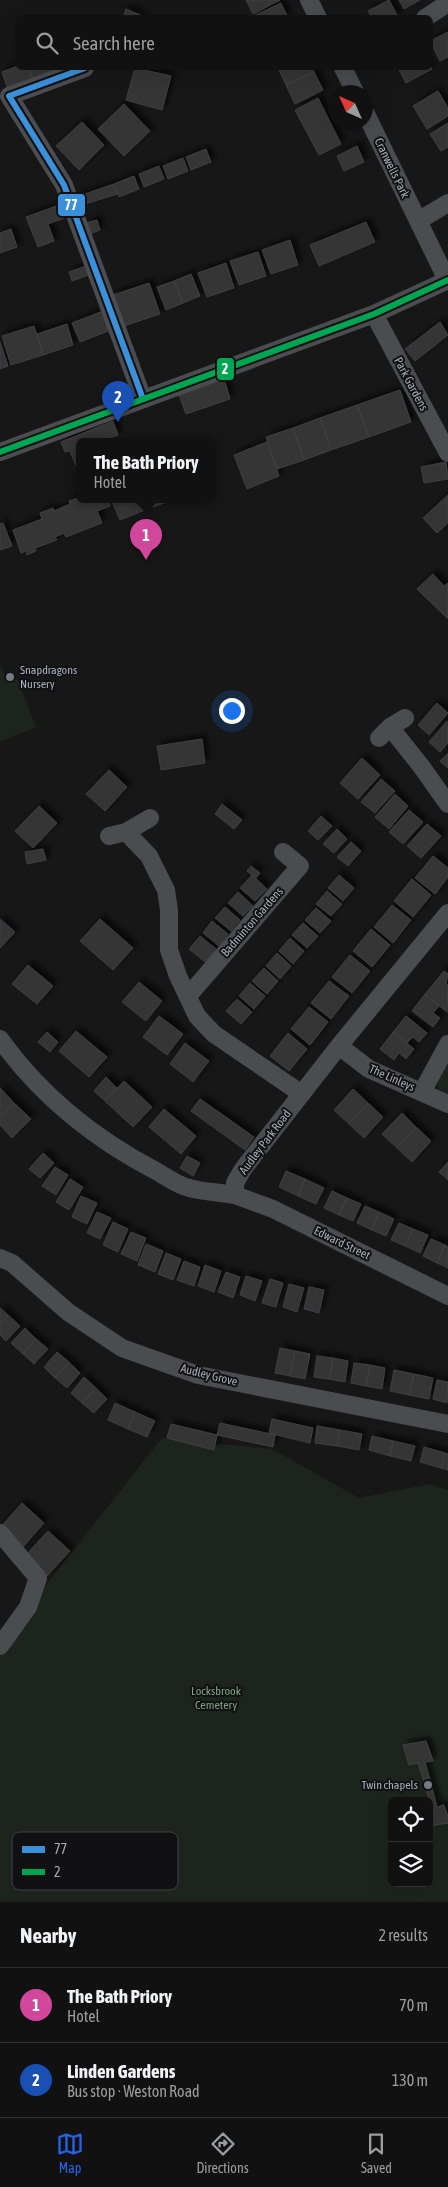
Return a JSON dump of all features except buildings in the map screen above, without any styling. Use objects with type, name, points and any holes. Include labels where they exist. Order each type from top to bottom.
[{"type":"street","points":[[309,0],[316,15]]},
{"type":"street","points":[[429,15],[448,3]]},
{"type":"street","points":[[80,70],[9,96],[64,185],[143,399]]},
{"type":"street","points":[[344,70],[352,85]]},
{"type":"street","name":"Cranwells Park","points":[[373,128],[448,280]]},
{"type":"street","points":[[418,221],[448,204]]},
{"type":"street","points":[[0,452],[374,314],[448,280]]},
{"type":"street","name":"Park Gardens","points":[[374,314],[448,453]]},
{"type":"street","points":[[391,728],[448,804]]},
{"type":"street","points":[[150,818],[118,834],[149,856],[166,890],[169,910],[169,950],[178,976],[197,1016],[214,1034],[302,1094]]},
{"type":"street","name":"Badminton Gardens","points":[[188,995],[300,866],[283,852]]},
{"type":"street","name":"Audley Park Road","points":[[235,1195],[235,1183],[243,1169],[339,1046],[448,913]]},
{"type":"street","points":[[0,1039],[11,1054],[45,1090],[82,1125],[125,1155],[186,1187],[235,1195]]},
{"type":"street","name":"The Linleys","points":[[422,1092],[448,1044]]},
{"type":"street","name":"The Linleys","points":[[339,1046],[369,1069],[448,1104]]},
{"type":"street","name":"Edward Street","points":[[235,1195],[272,1209],[448,1296]]},
{"type":"street","name":"Audley Grove","points":[[0,1258],[12,1263],[68,1312],[122,1348],[198,1375],[448,1424]]},
{"type":"street","points":[[0,1533],[38,1578],[28,1607],[0,1646]]},
{"type":"green space","name":"Snapdragons Nursery","points":[[0,664],[6,679],[16,676],[36,727],[0,742]]},
{"type":"green space","points":[[448,1057],[448,1095],[442,1093],[436,1085]]},
{"type":"green space","name":"Locksbrook Cemetery","points":[[162,1438],[272,1449],[359,1498],[430,1484],[448,1490],[448,1902],[0,1902],[0,1655],[49,1581]]},
{"type":"transit line","name":"77","points":[[80,70],[9,96],[64,185],[143,399]]},
{"type":"transit line","name":"2","points":[[0,452],[374,314],[448,280]]},
{"type":"place","name":"Linden Gardens","points":[[118,422]]},
{"type":"place","name":"The Bath Priory","points":[[146,560]]},
{"type":"place","name":"Snapdragons Nursery","points":[[10,677]]},
{"type":"place","name":"Twin chapels","points":[[428,1785]]}]
